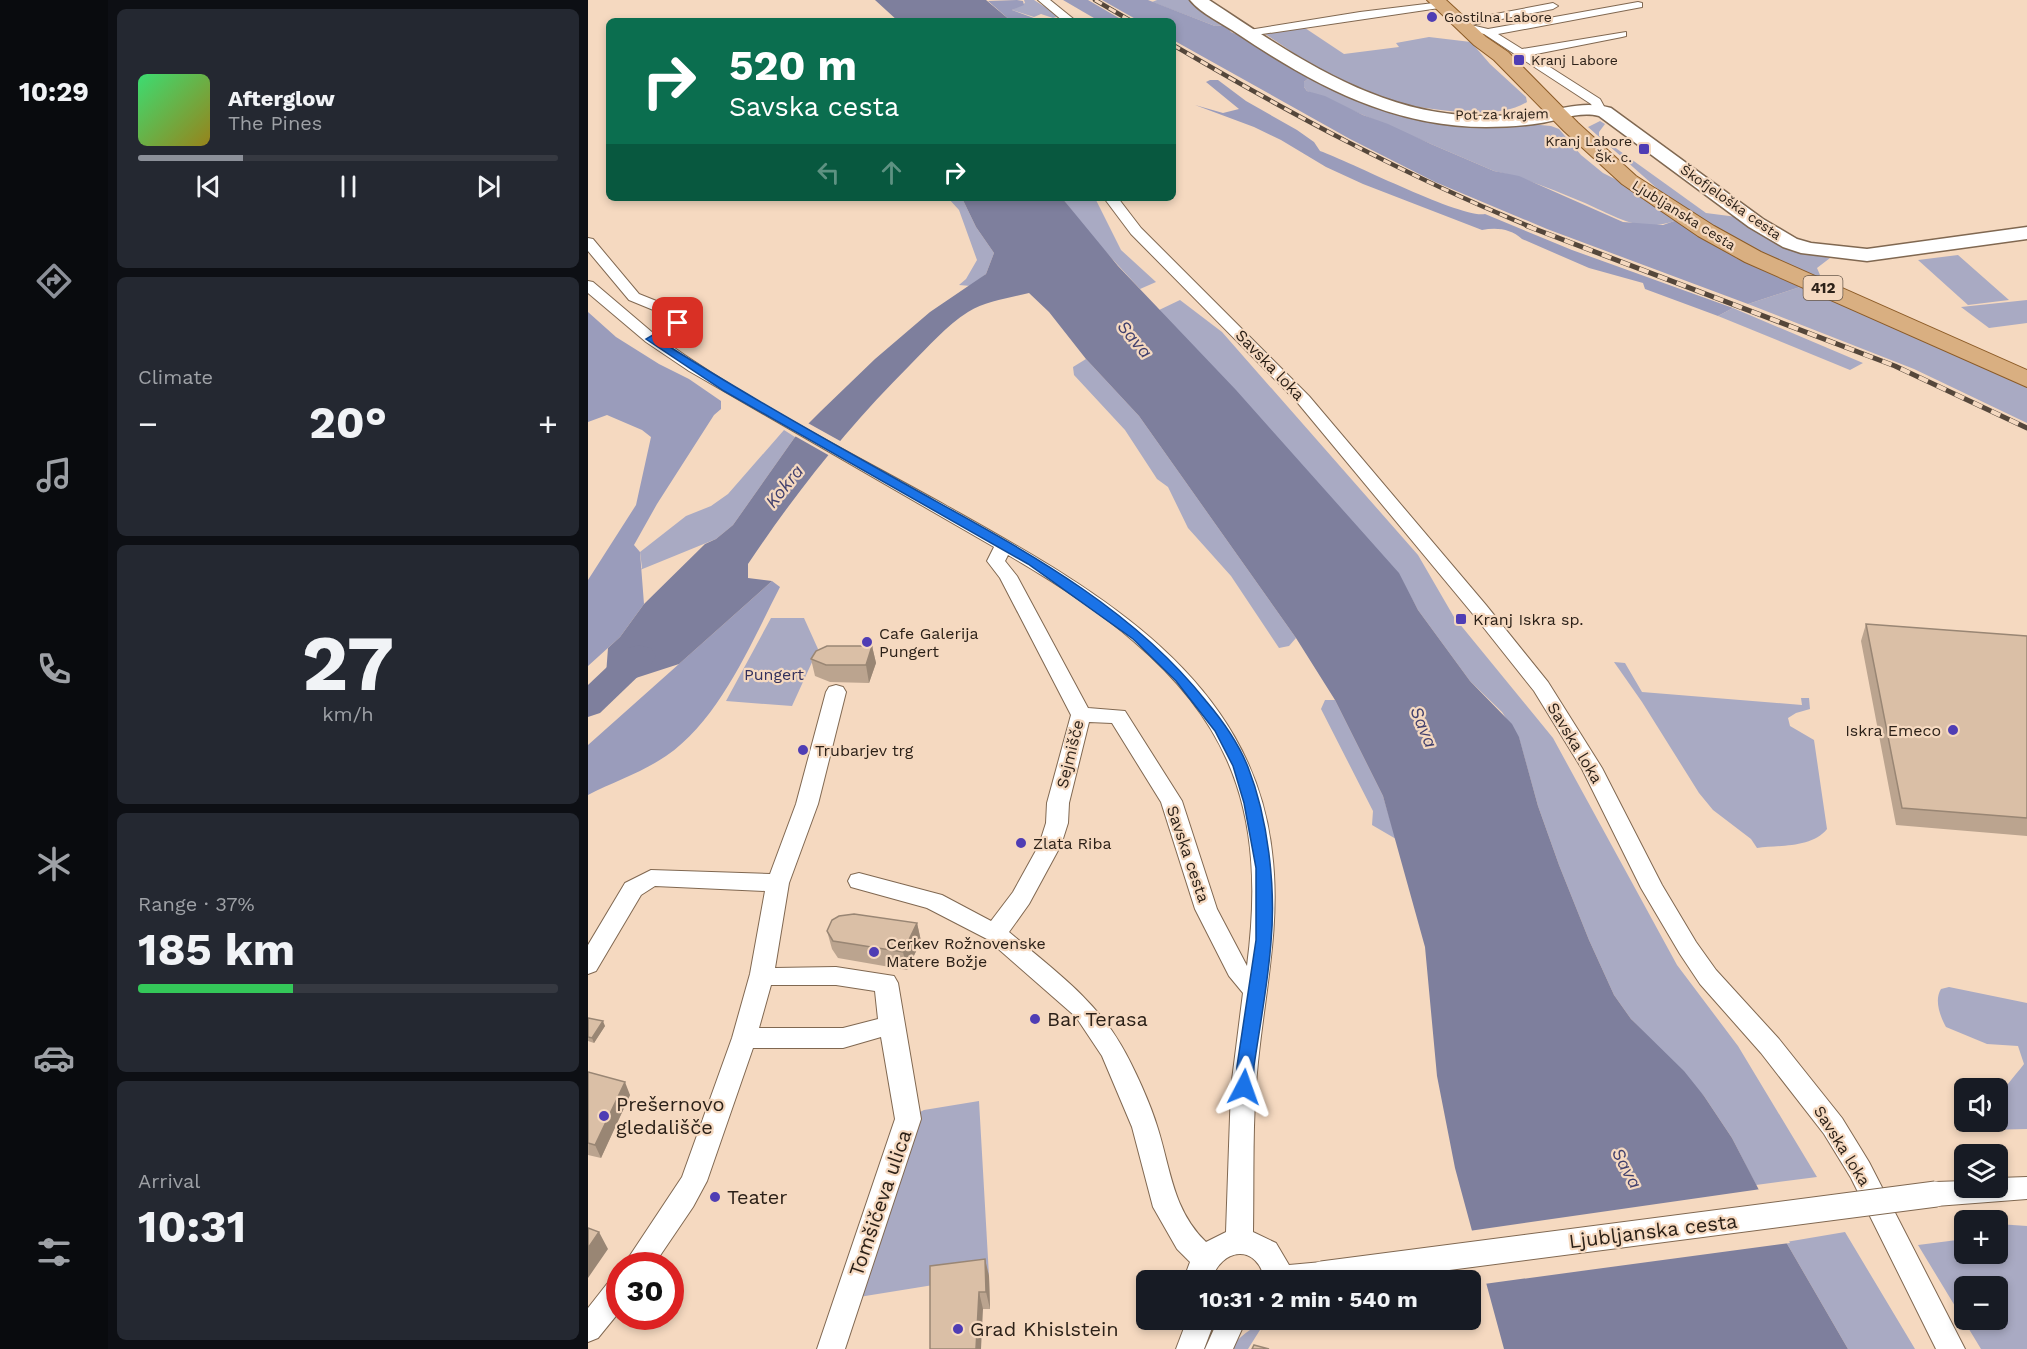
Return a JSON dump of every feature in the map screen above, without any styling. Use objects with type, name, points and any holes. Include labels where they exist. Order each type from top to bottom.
[{"type":"main road","name":"Ljubljanska cesta","points":[[1441,2],[1474,31],[1492,58],[1534,98],[1556,112],[1629,180],[1706,231],[1753,257],[2027,379]]},
{"type":"street","points":[[1043,0],[1066,18]]},
{"type":"street","name":"Pot za krajem","points":[[1198,0],[1332,84],[1406,114],[1467,121],[1541,118],[1556,112]]},
{"type":"street","name":"Ljubljanska cesta","points":[[1249,33],[1441,2]]},
{"type":"street","points":[[1474,31],[1564,4]]},
{"type":"street","points":[[1474,31],[1638,5]]},
{"type":"street","name":"Ljubljanska cesta","points":[[1474,31],[1521,53],[1596,102],[1600,110]]},
{"type":"street","points":[[1521,53],[1623,34]]},
{"type":"street","name":"Škofjeloška cesta","points":[[1556,112],[1577,108],[1600,110],[1623,123],[1756,223],[1790,243],[1808,249],[1867,255],[2027,233]]},
{"type":"street","name":"Savska loka","points":[[1114,201],[1144,239],[1303,399],[1479,609],[1541,687],[1592,768],[1652,888],[1688,948],[1708,977],[1770,1046],[1833,1126],[1860,1170],[1951,1349]]},
{"type":"street","points":[[588,242],[634,297],[674,313],[678,323],[665,333],[651,339]]},
{"type":"street","points":[[588,285],[609,306],[651,339],[728,389],[1004,546],[1070,587],[1138,636],[1181,678],[1221,729],[1240,766],[1252,803],[1263,868],[1264,940],[1245,1066],[1239,1242]]},
{"type":"street","name":"Sejmišče","points":[[995,933],[1021,898],[1050,845],[1057,823],[1058,802],[1082,715],[1014,586],[996,561],[1004,546]]},
{"type":"street","points":[[647,1252],[689,1190],[744,1038],[762,974],[778,883],[807,804],[836,692]]},
{"type":"street","name":"Savska cesta","points":[[1082,715],[1118,716],[1171,801],[1206,909],[1237,970],[1257,992]]},
{"type":"street","points":[[588,965],[633,889],[651,878],[778,883]]},
{"type":"street","points":[[859,881],[934,901],[995,933],[1084,1010],[1112,1051],[1145,1127],[1166,1207],[1201,1270]]},
{"type":"street","name":"Tomšičeva ulica","points":[[762,974],[775,977],[836,976],[886,983],[908,1119],[831,1349]]},
{"type":"street","points":[[744,1038],[843,1038],[891,1025]]},
{"type":"street","name":"Ljubljanska cesta","points":[[1353,1270],[1936,1194],[2027,1188]]},
{"type":"street","points":[[1201,1270],[1214,1249],[1239,1242],[1252,1244],[1267,1253],[1277,1270]]},
{"type":"street","points":[[588,1329],[606,1306]]},
{"type":"street","points":[[1190,1349],[1197,1330]]},
{"type":"street","points":[[1219,1349],[1228,1330]]},
{"type":"green space","points":[[1024,0],[1034,0],[1059,16],[1053,18],[1041,14],[1034,17],[1012,10],[1025,3]]},
{"type":"green space","points":[[1190,0],[1226,25],[1215,26],[1152,2]]},
{"type":"green space","points":[[1302,26],[1344,54],[1399,47],[1396,43],[1429,37],[1471,42],[1490,64],[1526,97],[1527,102],[1503,111],[1468,112],[1397,103],[1372,96],[1336,79],[1265,34],[1266,31]]},
{"type":"green space","points":[[1310,77],[1355,100],[1387,111],[1551,126],[1559,129],[1581,155],[1603,173],[1625,184],[1677,220],[1652,225],[1629,222],[1540,185],[1494,171],[1307,91],[1304,82]]},
{"type":"green space","points":[[1600,121],[1605,124],[1599,136],[1706,213],[1737,217],[1800,251],[1830,258],[1817,268],[1820,275],[1815,278],[1746,247],[1670,200],[1588,127]]},
{"type":"green space","points":[[951,201],[963,201],[976,227],[994,253],[986,274],[971,286],[959,285],[966,279],[977,260],[959,210]]},
{"type":"green space","points":[[1064,201],[1096,201],[1121,250],[1156,282],[1140,289],[1092,237]]},
{"type":"green space","points":[[1958,255],[2009,300],[1968,305],[1918,260]]},
{"type":"green space","points":[[1800,287],[1898,328],[2027,387],[2027,423],[1914,369],[1748,304]]},
{"type":"green space","points":[[1180,300],[1222,332],[1418,555],[1454,617],[1553,738],[1677,965],[1738,1046],[1817,1177],[1756,1185],[1732,1138],[1704,1096],[1631,1019],[1614,995],[1559,865],[1538,806],[1519,738],[1502,712],[1470,681],[1418,610],[1398,573],[1157,311]]},
{"type":"green space","points":[[2027,300],[2027,323],[1989,328],[1961,307]]},
{"type":"green space","points":[[1733,308],[1863,363],[1850,370],[1718,316]]},
{"type":"green space","points":[[1086,359],[1139,416],[1296,638],[1289,646],[1279,648],[1231,576],[1188,528],[1168,487],[1157,479],[1125,430],[1074,375],[1073,367]]},
{"type":"green space","points":[[784,430],[795,437],[733,525],[716,539],[640,570],[642,568],[640,552],[686,516],[711,506],[728,494]]},
{"type":"green space","name":"Pungert","points":[[771,618],[804,618],[818,649],[792,706],[726,701]]},
{"type":"green space","points":[[1614,662],[1625,663],[1642,692],[1802,705],[1801,698],[1809,698],[1810,709],[1788,718],[1790,726],[1814,740],[1827,829],[1813,840],[1804,843],[1757,848],[1751,839],[1713,810],[1699,793]]},
{"type":"green space","points":[[1325,700],[1335,700],[1383,796],[1396,839],[1372,825],[1373,811],[1321,709]]},
{"type":"green space","points":[[1949,987],[2027,1003],[2027,1129],[2008,1129],[2008,1084],[2024,1064],[2018,1046],[1987,1044],[1946,1027],[1938,1003],[1941,989]]},
{"type":"green space","points":[[979,1101],[989,1276],[859,1297],[914,1115],[924,1110]]},
{"type":"green space","points":[[2008,1225],[2027,1226],[2027,1349],[1981,1349],[1969,1330],[2008,1330],[2008,1276],[1954,1276],[1954,1304],[1918,1245],[1954,1240],[1954,1264],[2008,1264]]},
{"type":"green space","points":[[1845,1232],[1915,1349],[1848,1349],[1786,1242]]},
{"type":"green space","points":[[1250,1330],[1260,1330],[1248,1349],[1231,1349],[1238,1340]]},
{"type":"shaded area","points":[[1063,0],[1088,0],[1119,18],[1094,18]]},
{"type":"shaded area","points":[[1102,0],[1148,0],[1215,26],[1226,25],[1231,32],[1257,43],[1310,77],[1304,82],[1307,91],[1325,96],[1363,115],[1494,171],[1519,176],[1623,222],[1663,225],[1677,220],[1736,258],[1800,287],[1748,304],[1547,229],[1435,182],[1350,139],[1176,42],[1176,18],[1134,18]]},
{"type":"shaded area","points":[[988,1],[1023,1],[1024,5],[1012,10],[1034,18],[1008,18]]},
{"type":"shaded area","points":[[1218,80],[1246,101],[1297,130],[1314,142],[1320,151],[1454,208],[1485,214],[1572,250],[1733,308],[1718,316],[1645,289],[1643,283],[1589,268],[1508,231],[1482,230],[1363,184],[1326,167],[1254,127],[1195,105],[1223,113],[1239,109],[1206,82]]},
{"type":"shaded area","points":[[588,312],[616,337],[659,364],[689,379],[721,401],[721,409],[714,415],[657,504],[634,545],[640,552],[644,604],[620,637],[588,666],[588,580],[636,505],[651,437],[642,430],[607,415],[588,422]]},
{"type":"shaded area","points":[[772,581],[780,587],[732,679],[703,722],[657,762],[588,795],[588,745]]},
{"type":"water","points":[[875,0],[986,0],[1007,18],[895,18]]},
{"type":"water","name":"Sava","points":[[963,201],[1064,201],[1118,266],[1236,390],[1399,573],[1418,610],[1470,681],[1512,724],[1519,737],[1538,806],[1559,865],[1614,995],[1631,1019],[1684,1071],[1732,1138],[1786,1242],[1848,1349],[1504,1349],[1455,1168],[1437,1076],[1425,947],[1383,796],[1335,700],[1296,638],[1139,416],[1086,359],[1049,312],[1029,293],[982,305],[960,317],[887,388],[804,485],[748,564],[748,578],[772,581],[679,664],[605,688],[608,648],[620,637],[644,604],[705,544],[716,539],[733,525],[795,437],[875,359],[930,312],[986,274],[994,253],[976,227]]},
{"type":"pier","points":[[806,422],[842,442],[830,456],[793,435]]},
{"type":"pier","points":[[1761,1189],[1790,1243],[1484,1284],[1469,1231]]},
{"type":"building","name":"Iskra Emeco","points":[[1866,624],[2027,636],[2027,818],[1902,808]]},
{"type":"building","points":[[827,646],[872,646],[866,665],[826,665],[811,659],[816,651]]},
{"type":"building","points":[[854,914],[917,923],[903,952],[833,941],[827,931],[832,920],[839,916]]},
{"type":"building","points":[[588,1018],[603,1021],[592,1038],[588,1037]]},
{"type":"building","points":[[588,1072],[625,1082],[595,1145],[588,1143]]},
{"type":"building","points":[[588,1228],[599,1232],[588,1248]]},
{"type":"building","name":"Grad Khislstein","points":[[985,1259],[986,1292],[979,1292],[976,1349],[930,1349],[930,1266]]},
{"type":"building","points":[[1254,1345],[1269,1349],[1252,1349]]},
{"type":"waterway","name":"Kokra","points":[[588,705],[639,656]]},
{"type":"railway","points":[[1095,0],[1126,18]]},
{"type":"railway","points":[[1176,47],[1260,95],[1393,165],[1531,227]]},
{"type":"railway","points":[[1527,226],[1895,366],[2027,428]]},
{"type":"place","name":"Gostilna Labore","points":[[1432,17]]},
{"type":"place","name":"Kranj Labore","points":[[1519,60]]},
{"type":"place","name":"Kranj Labore Šk. c.","points":[[1644,149]]},
{"type":"place","name":"Kranj Iskra sp.","points":[[1461,619]]},
{"type":"place","name":"Cafe Galerija Pungert","points":[[867,642]]},
{"type":"place","name":"Iskra Emeco","points":[[1953,730]]},
{"type":"place","name":"Trubarjev trg","points":[[803,750]]},
{"type":"place","name":"Zlata Riba","points":[[1021,843]]},
{"type":"place","name":"Cerkev Rožnovenske Matere Božje","points":[[874,952]]},
{"type":"place","name":"Bar Terasa","points":[[1035,1019]]},
{"type":"place","name":"Prešernovo gledališče","points":[[604,1116]]},
{"type":"place","name":"Teater","points":[[715,1197]]},
{"type":"place","name":"Grad Khislstein","points":[[958,1329]]},
{"type":"route","points":[[678,323],[665,333],[651,339],[728,389],[1033,562],[1088,599],[1138,636],[1181,678],[1221,729],[1240,766],[1252,803],[1263,868],[1264,940],[1245,1066],[1244,1087]]}]
